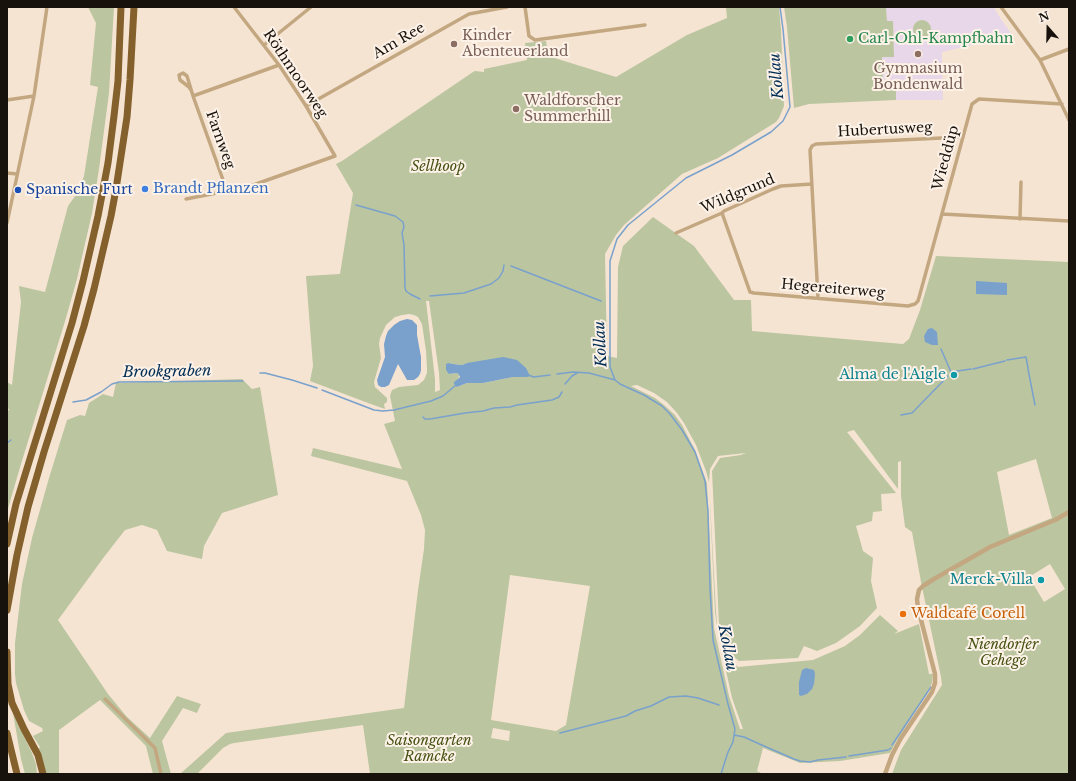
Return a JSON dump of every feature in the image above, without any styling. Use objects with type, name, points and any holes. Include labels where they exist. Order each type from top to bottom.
[{"type":"highway","points":[[7,544],[18,497],[72,323],[98,216],[108,163],[115,109],[121,7]]},
{"type":"highway","points":[[7,610],[12,576],[28,507],[84,326],[111,216],[128,110],[134,7]]},
{"type":"highway","points":[[7,652],[8,684],[12,703],[38,755],[43,774]]},
{"type":"highway","points":[[7,733],[17,774]]},
{"type":"street","points":[[7,223],[34,96],[48,7]]},
{"type":"street","name":"Röthmoorweg","points":[[227,191],[242,189],[334,156],[306,106],[279,65],[234,7]]},
{"type":"street","points":[[264,45],[311,7]]},
{"type":"street","name":"Am Ree","points":[[306,106],[469,14],[507,7]]},
{"type":"street","points":[[525,7],[530,36],[535,40],[645,25]]},
{"type":"street","points":[[1001,7],[1040,60],[1069,120]]},
{"type":"street","points":[[1040,60],[1069,49]]},
{"type":"street","name":"Farnweg","points":[[193,96],[279,65]]},
{"type":"street","name":"Farnweg","points":[[191,90],[180,80],[179,76],[181,74],[183,73],[187,76],[227,191]]},
{"type":"street","points":[[7,100],[34,96]]},
{"type":"street","name":"Wieddüp","points":[[915,304],[918,301],[972,104],[979,99],[1062,104]]},
{"type":"street","name":"Hubertusweg","points":[[812,184],[810,150],[812,146],[816,144],[963,137]]},
{"type":"street","points":[[7,173],[17,174]]},
{"type":"street","points":[[1020,219],[1021,182]]},
{"type":"street","points":[[812,184],[818,298]]},
{"type":"street","name":"Wildgrund","points":[[676,233],[781,186],[812,184]]},
{"type":"street","points":[[186,199],[227,191]]},
{"type":"street","name":"Hegereiterweg","points":[[722,213],[750,292],[908,306],[915,304]]},
{"type":"street","points":[[942,214],[1069,221]]},
{"type":"street","points":[[885,774],[892,755],[901,738],[932,692],[935,684],[935,674],[918,608],[917,599],[919,590],[934,579],[990,547],[1055,520],[1069,512]]},
{"type":"street","points":[[105,699],[155,748],[161,774]]},
{"type":"shaded area","name":"Gymnasium Bondenwald","points":[[886,7],[994,7],[1013,36],[942,52],[943,100],[896,100],[896,88],[883,88],[882,57],[894,56],[893,21],[887,21]]},
{"type":"green space","points":[[88,7],[114,7],[109,93],[92,213],[77,279],[66,318],[7,512],[7,414],[9,409],[7,408],[7,382],[12,385],[21,302],[19,286],[45,292],[68,206],[78,192],[84,176],[98,87],[90,85],[96,23]]},
{"type":"green space","points":[[726,7],[779,7],[784,106],[776,122],[718,158],[682,174],[624,225],[616,235],[605,254],[607,356],[617,358],[618,267],[623,246],[653,217],[694,246],[734,300],[751,300],[752,331],[903,344],[909,339],[920,310],[936,256],[1069,262],[1069,774],[892,774],[901,750],[942,685],[912,532],[905,527],[901,496],[901,461],[898,462],[898,489],[854,430],[847,432],[896,493],[881,494],[882,511],[873,512],[872,521],[856,526],[863,551],[873,558],[871,581],[877,608],[860,626],[836,643],[817,651],[804,646],[798,658],[739,661],[724,649],[719,624],[712,471],[720,458],[746,453],[718,456],[710,469],[709,482],[696,445],[677,413],[667,402],[654,393],[637,385],[631,386],[655,398],[675,415],[695,450],[707,483],[714,628],[729,696],[740,729],[743,729],[732,698],[718,634],[722,652],[738,667],[813,660],[845,646],[860,635],[880,615],[898,631],[894,634],[919,624],[929,674],[933,674],[932,683],[927,694],[890,753],[840,761],[800,763],[763,748],[757,771],[763,774],[370,774],[363,725],[230,744],[223,748],[197,774],[180,774],[226,733],[404,708],[424,549],[425,530],[421,515],[407,481],[311,456],[313,448],[402,469],[384,424],[395,421],[390,396],[392,390],[399,387],[418,385],[424,380],[427,373],[426,351],[422,324],[418,317],[409,314],[402,315],[395,317],[386,325],[380,338],[379,344],[381,358],[374,382],[375,387],[387,398],[387,402],[384,404],[385,409],[310,381],[313,366],[306,276],[340,274],[353,193],[336,164],[473,72],[484,72],[484,69],[527,60],[525,43],[546,41],[548,56],[616,77],[687,35],[727,18]],"holes":[[[426,301],[429,301],[439,373],[440,390],[435,392],[435,379]],[[449,363],[462,365],[467,363],[527,377],[513,377],[483,383],[467,383],[457,387],[459,375],[457,373],[449,374]],[[1036,459],[1052,518],[1009,535],[997,472]],[[1050,564],[1065,589],[1044,602],[1029,577]],[[510,575],[590,586],[566,725],[556,731],[491,720]],[[493,728],[510,731],[509,741],[491,738]]]},
{"type":"green space","name":"Carl-Ohl-Kampfbahn","points":[[784,7],[886,7],[887,21],[893,21],[894,57],[882,57],[883,88],[896,88],[896,100],[809,104],[794,108]]},
{"type":"green space","points":[[922,20],[928,23],[931,29],[928,35],[922,38],[916,35],[913,29],[916,23]]},
{"type":"green space","points":[[242,379],[252,389],[260,387],[278,495],[222,513],[204,546],[202,559],[167,551],[157,530],[142,525],[125,530],[58,620],[108,694],[127,717],[150,738],[177,696],[201,704],[197,713],[183,708],[162,741],[171,774],[153,774],[146,746],[100,700],[59,730],[59,774],[46,774],[38,749],[40,747],[33,736],[43,731],[42,728],[29,721],[16,683],[15,643],[22,584],[32,538],[67,420],[80,415],[85,416],[89,403],[103,394],[113,397],[116,383]]},
{"type":"green space","points":[[709,482],[718,634],[715,612]]},
{"type":"green space","points":[[13,713],[32,753],[36,764],[37,774],[25,774]]},
{"type":"water","points":[[976,281],[1007,283],[1007,295],[976,294]]},
{"type":"water","points":[[407,319],[412,320],[417,325],[417,335],[421,357],[420,374],[414,380],[407,380],[398,364],[389,385],[381,387],[378,385],[377,380],[385,357],[384,344],[386,336],[388,331],[394,325]]},
{"type":"water","points":[[932,328],[937,332],[938,345],[932,345],[925,342],[924,336],[928,329]]},
{"type":"water","points":[[503,357],[517,360],[526,368],[530,376],[513,377],[483,383],[467,383],[457,387],[454,382],[460,377],[459,375],[457,373],[449,374],[446,370],[446,364],[449,363],[462,365]]},
{"type":"water","points":[[806,668],[814,670],[814,684],[812,689],[807,694],[801,696],[799,695],[799,682],[802,670]]},
{"type":"waterway","name":"Kollau","points":[[721,774],[733,742],[735,729],[713,640],[708,511],[705,481],[695,452],[682,430],[670,414],[662,406],[615,380],[610,367],[610,261],[617,239],[628,225],[686,178],[732,155],[771,132],[783,121],[790,107],[780,7]]},
{"type":"waterway","points":[[356,205],[395,216],[403,222],[404,227],[402,233],[404,245],[405,288],[410,294],[420,299]]},
{"type":"waterway","points":[[430,296],[464,293],[491,284],[499,278],[503,271],[504,265]]},
{"type":"waterway","points":[[511,266],[601,301]]},
{"type":"waterway","points":[[941,349],[951,372],[971,369]]},
{"type":"waterway","points":[[1007,360],[1026,357],[1028,368]]},
{"type":"waterway","points":[[973,369],[1005,361]]},
{"type":"waterway","points":[[1028,369],[1035,405]]},
{"type":"waterway","name":"Brookgraben","points":[[557,374],[573,372],[589,373],[615,380]]},
{"type":"waterway","name":"Brookgraben","points":[[260,373],[292,380],[317,388]]},
{"type":"waterway","points":[[565,384],[577,373]]},
{"type":"waterway","name":"Brookgraben","points":[[528,375],[534,377],[550,375]]},
{"type":"waterway","points":[[901,415],[912,413],[948,376]]},
{"type":"waterway","name":"Brookgraben","points":[[73,402],[86,400],[112,384],[119,382],[243,381]]},
{"type":"waterway","name":"Brookgraben","points":[[322,390],[374,410],[383,411],[394,410],[431,401],[443,396],[456,385]]},
{"type":"waterway","points":[[423,417],[425,419],[430,419],[552,400],[559,397],[562,392]]},
{"type":"waterway","name":"Brookgraben","points":[[7,443],[11,440]]},
{"type":"waterway","points":[[892,745],[931,687]]},
{"type":"waterway","points":[[560,733],[626,716],[669,697],[686,696],[698,698],[719,705]]},
{"type":"waterway","points":[[734,735],[744,737],[800,761],[810,762],[846,757]]},
{"type":"waterway","points":[[849,756],[888,750],[891,748]]},
{"type":"place","name":"Carl-Ohl-Kampfbahn","points":[[850,39]]},
{"type":"place","name":"Kinder Abenteuerland","points":[[454,44]]},
{"type":"place","name":"Gymnasium Bondenwald","points":[[918,54]]},
{"type":"place","name":"Waldforscher Summerhill","points":[[516,109]]},
{"type":"place","name":"Brandt Pflanzen","points":[[145,189]]},
{"type":"place","name":"Spanische Furt","points":[[18,190]]},
{"type":"place","name":"Alma de l'Aigle","points":[[954,375]]},
{"type":"place","name":"Merck-Villa","points":[[1041,580]]},
{"type":"place","name":"Waldcafé Corell","points":[[903,614]]},
{"type":"park label","name":"Sellhoop","points":[[438,167]]},
{"type":"park label","name":"Niendorfer Gehege","points":[[1003,654]]},
{"type":"park label","name":"Saisongarten Ramcke","points":[[429,750]]}]
